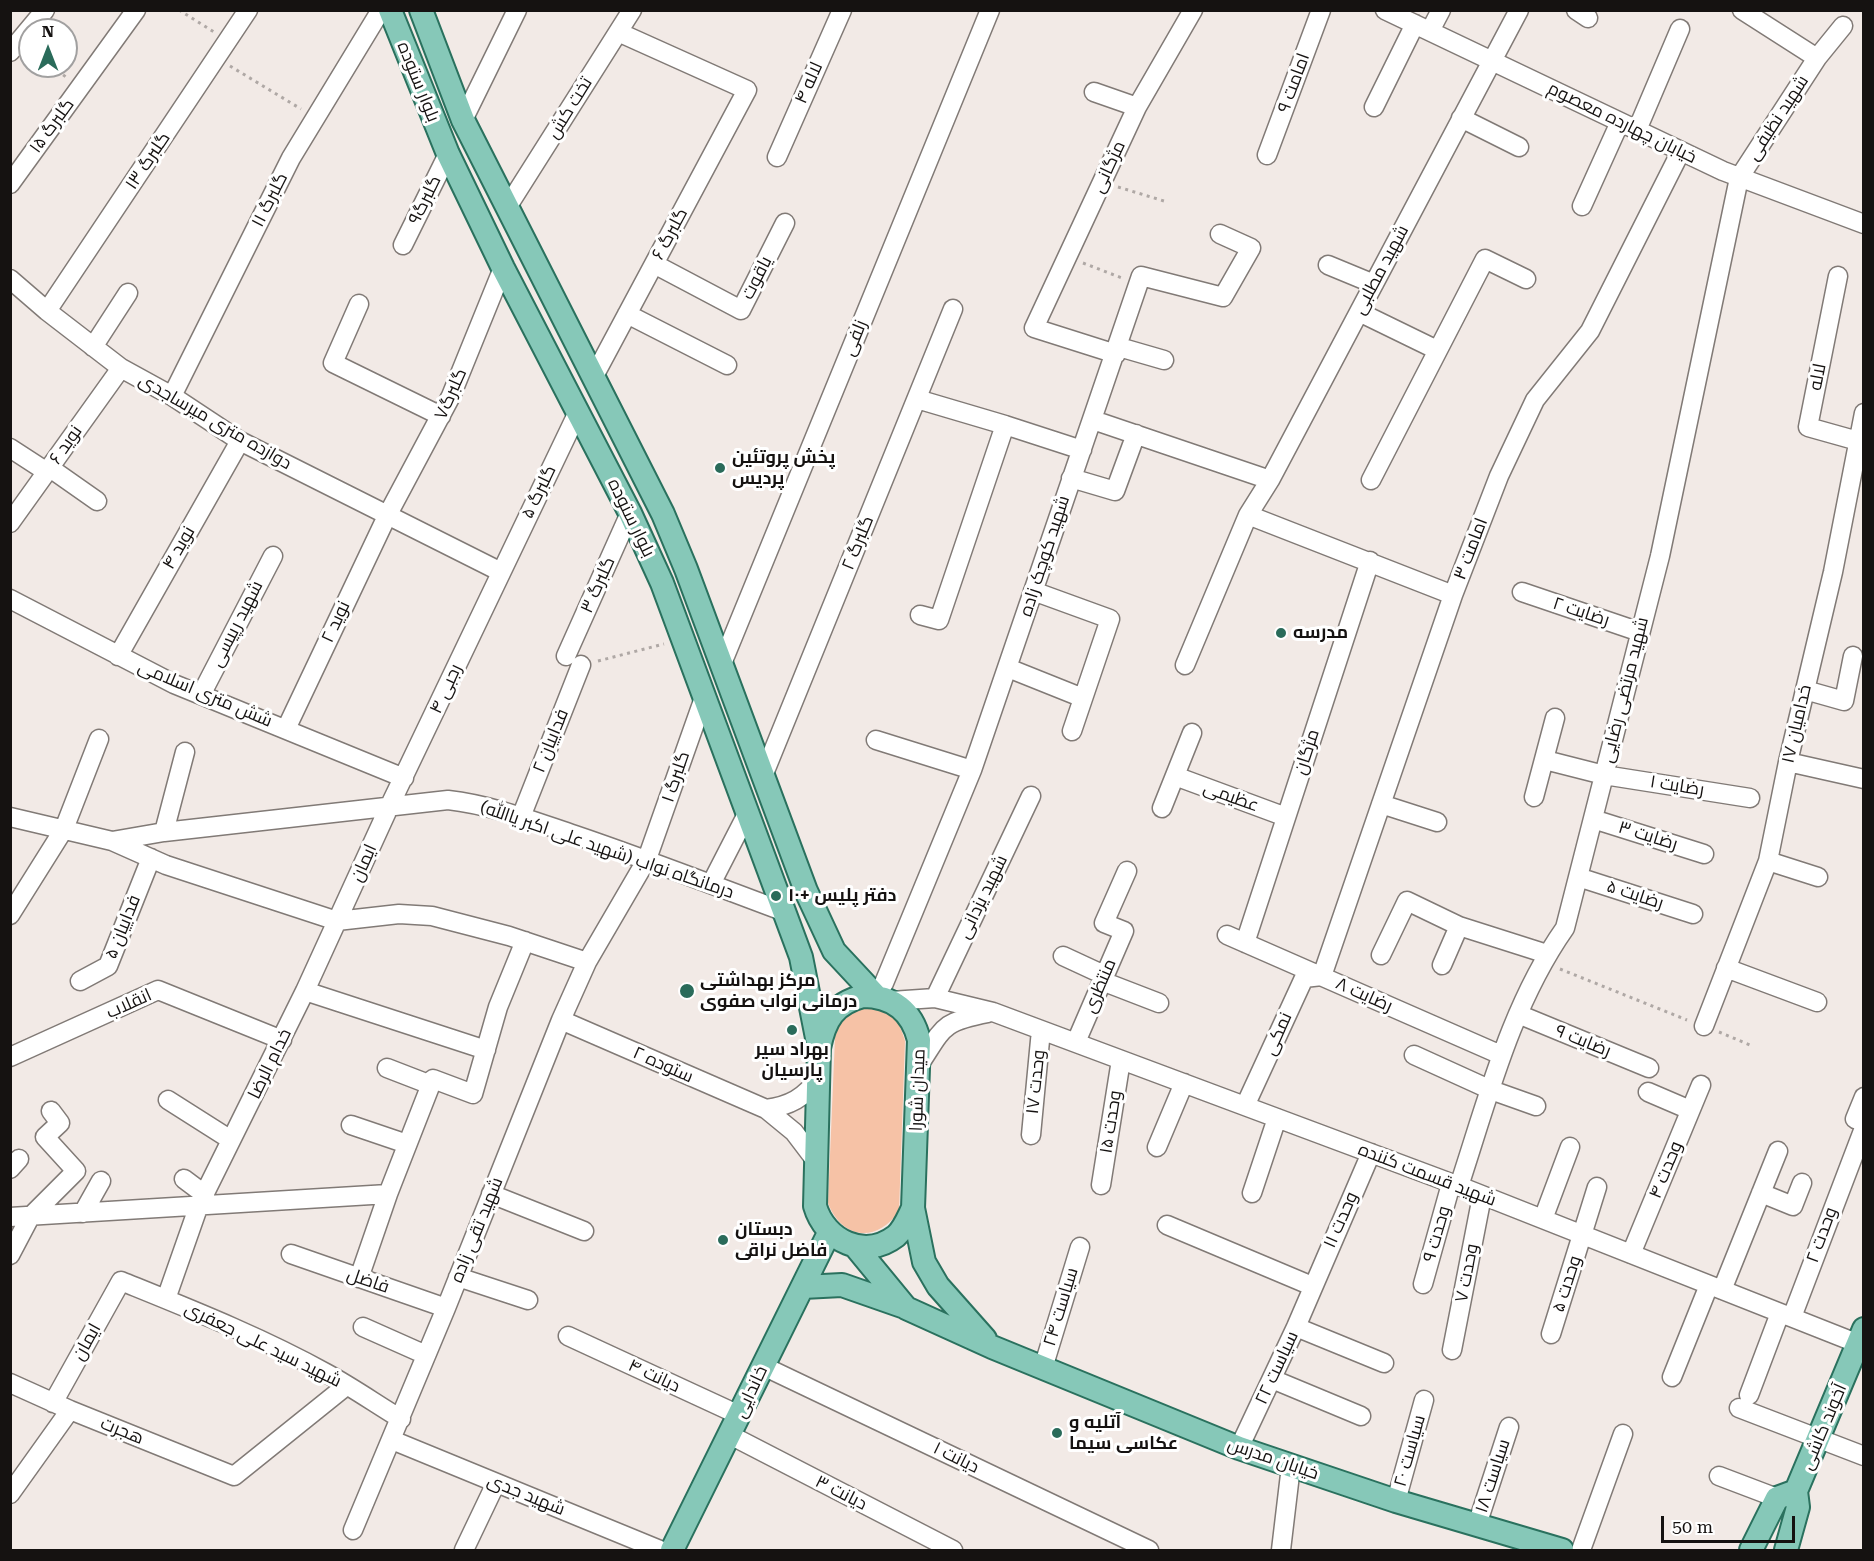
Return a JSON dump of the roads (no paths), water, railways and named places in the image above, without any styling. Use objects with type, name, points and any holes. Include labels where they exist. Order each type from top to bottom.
[{"type":"main road","name":"بلوار ستوده","points":[[390,10],[448,154],[503,268],[630,513],[684,639],[801,957],[819,1047]]},
{"type":"main road","name":"بلوار ستوده","points":[[421,10],[463,120],[663,514],[806,891],[834,951],[884,998]]},
{"type":"main road","points":[[884,998],[863,996],[839,1005],[824,1025],[819,1047],[815,1206],[821,1223],[829,1233],[855,1246],[906,1308]]},
{"type":"main road","name":"میدان شورا","points":[[855,1246],[876,1245],[896,1236],[905,1226],[913,1209],[920,1040],[906,1012],[884,998]]},
{"type":"main road","points":[[913,1209],[924,1262],[938,1286],[992,1347]]},
{"type":"main road","name":"خاندایی","points":[[672,1551],[829,1233]]},
{"type":"main road","name":"خیابان مدرس","points":[[802,1287],[842,1285],[906,1308],[992,1347],[1239,1448],[1396,1501],[1562,1551]]},
{"type":"main road","name":"آخوند کاشی","points":[[1754,1544],[1819,1440],[1862,1340]]},
{"type":"main road","name":"آخوند کاشی","points":[[1786,1551],[1798,1507],[1787,1494]]},
{"type":"main road","points":[[1731,1551],[1754,1544]]},
{"type":"street","points":[[10,52],[45,10]]},
{"type":"street","name":"گلبرگ ۱۵","points":[[10,184],[136,10]]},
{"type":"street","name":"گلبرگ ۱۳","points":[[47,311],[248,10]]},
{"type":"street","name":"گلبرگ ۱۱","points":[[172,396],[291,158],[381,10]]},
{"type":"street","points":[[463,120],[516,10]]},
{"type":"street","name":"تخت کش","points":[[508,206],[632,10]]},
{"type":"street","name":"لاله ۴","points":[[777,157],[842,10]]},
{"type":"street","name":"زلفی","points":[[721,666],[990,10]]},
{"type":"street","name":"مژگانی","points":[[1117,351],[1034,328],[1137,107],[1193,10]]},
{"type":"street","name":"امامت ۹","points":[[1268,155],[1321,10]]},
{"type":"street","name":"خیابان چهارده معصوم","points":[[1384,10],[1738,178],[1863,224]]},
{"type":"street","points":[[1374,107],[1423,27],[1441,10]]},
{"type":"street","name":"شهید مطلبی","points":[[1185,665],[1248,515],[1270,480],[1519,10]]},
{"type":"street","points":[[1742,11],[1817,58]]},
{"type":"street","name":"شهید نظیفی","points":[[1738,178],[1817,58],[1843,26]]},
{"type":"street","points":[[1637,130],[1680,29]]},
{"type":"street","name":"گلبرگ ۶","points":[[593,378],[747,90],[618,32]]},
{"type":"street","points":[[1094,92],[1137,107]]},
{"type":"street","points":[[1461,118],[1519,147]]},
{"type":"street","points":[[1582,206],[1620,122]]},
{"type":"street","name":"امامت ۳","points":[[1322,976],[1453,595],[1499,476],[1535,400],[1587,336],[1681,150]]},
{"type":"street","name":"گلبرگ۹","points":[[403,245],[448,154]]},
{"type":"street","name":"شهید مرتضی رضایی","points":[[1455,1185],[1518,1014],[1545,959],[1565,928],[1659,556],[1738,178]]},
{"type":"street","name":"یاقوت","points":[[654,264],[741,310],[785,223]]},
{"type":"street","name":"شهید کوچک زاده","points":[[884,998],[884,983],[972,770],[1141,276],[1223,297],[1251,248],[1220,234]]},
{"type":"street","points":[[1371,480],[1485,259],[1526,279]]},
{"type":"street","points":[[1328,265],[1374,284]]},
{"type":"street","name":"گلبرگ۷","points":[[387,516],[441,416],[503,268]]},
{"type":"street","name":"لاله","points":[[1838,276],[1808,427],[1858,441]]},
{"type":"street","name":"دوازده متری میرساجدی","points":[[10,279],[47,311],[121,368],[172,396],[240,441],[501,572]]},
{"type":"street","points":[[93,347],[128,293]]},
{"type":"street","points":[[359,304],[333,363],[441,416]]},
{"type":"street","name":"گلبرگ ۲","points":[[763,776],[953,309]]},
{"type":"street","points":[[1359,312],[1437,350]]},
{"type":"street","points":[[627,314],[727,365]]},
{"type":"street","points":[[1117,351],[1164,360]]},
{"type":"street","name":"نوید ۶","points":[[10,523],[121,368]]},
{"type":"street","points":[[917,399],[1082,450]]},
{"type":"street","name":"گلبرگ ۵","points":[[501,572],[578,412]]},
{"type":"street","name":"خدامیان ۱۷","points":[[1704,1026],[1768,861],[1788,762],[1833,572],[1863,413]]},
{"type":"street","points":[[1093,420],[1270,480]]},
{"type":"street","points":[[920,615],[939,620],[1005,425]]},
{"type":"street","points":[[1071,478],[1114,490],[1136,434]]},
{"type":"street","name":"نوید ۴","points":[[118,656],[240,441]]},
{"type":"street","points":[[10,448],[97,501]]},
{"type":"street","name":"گلبرگ ۳","points":[[574,661],[630,513]]},
{"type":"street","points":[[1248,515],[1453,595]]},
{"type":"street","name":"نوید ۲","points":[[286,729],[387,516]]},
{"type":"street","name":"شهید رپیسی","points":[[202,693],[273,556]]},
{"type":"street","name":"مژگان","points":[[1245,943],[1370,561]]},
{"type":"street","name":"رجبی ۴","points":[[390,805],[501,572]]},
{"type":"street","points":[[1034,591],[1110,619],[1072,731]]},
{"type":"street","name":"رضایت ۲","points":[[1522,592],[1640,632]]},
{"type":"street","name":"شش متری اسلامی","points":[[10,599],[174,684],[202,693],[404,778]]},
{"type":"street","points":[[1805,690],[1844,701],[1853,656]]},
{"type":"street","name":"فداییان ۲","points":[[521,817],[574,661]]},
{"type":"street","points":[[1008,668],[1083,698]]},
{"type":"street","name":"گلبرگ ۱","points":[[587,962],[647,860],[705,695]]},
{"type":"street","points":[[1534,797],[1555,718]]},
{"type":"street","points":[[1162,808],[1192,733]]},
{"type":"street","points":[[14,910],[64,829],[99,739]]},
{"type":"street","points":[[876,740],[972,770]]},
{"type":"street","points":[[164,832],[185,752]]},
{"type":"street","name":"رضایت ۱","points":[[1545,760],[1604,775],[1750,798]]},
{"type":"street","points":[[1788,762],[1863,779]]},
{"type":"street","name":"عظیمی","points":[[1175,776],[1286,817]]},
{"type":"street","name":"شهید یزدانی","points":[[935,998],[1031,796]]},
{"type":"street","name":"درمانگاه نواب (شهید علی اکبر یاالله)","points":[[112,841],[164,832],[281,821],[390,805],[448,800],[467,802],[521,817],[647,860],[785,912]]},
{"type":"street","points":[[1381,804],[1437,822]]},
{"type":"street","name":"ایمان","points":[[337,921],[390,805]]},
{"type":"street","points":[[711,884],[748,812]]},
{"type":"street","points":[[10,817],[112,841],[151,858],[337,921],[399,914],[432,916],[525,941],[587,962]]},
{"type":"street","name":"رضایت ۳","points":[[1593,819],[1704,854]]},
{"type":"street","name":"فداییان ۵","points":[[80,981],[108,966],[151,858]]},
{"type":"street","points":[[1768,861],[1818,877]]},
{"type":"street","name":"منتظری","points":[[1076,1042],[1124,931],[1104,922],[1127,871]]},
{"type":"street","name":"رضایت ۵","points":[[1578,877],[1693,914]]},
{"type":"street","points":[[1381,955],[1407,901],[1459,926],[1545,959]]},
{"type":"street","name":"خدام الرضا","points":[[166,1299],[202,1200],[282,1040],[337,921]]},
{"type":"street","points":[[1442,964],[1459,926]]},
{"type":"street","name":"رضایت ۸","points":[[1227,935],[1501,1055]]},
{"type":"street","points":[[359,1278],[388,1194],[433,1079],[473,1094],[498,1007],[525,941]]},
{"type":"street","points":[[1063,956],[1103,978],[1159,1003]]},
{"type":"street","name":"شهید تقی زاده","points":[[353,1530],[401,1419],[561,1020],[587,962]]},
{"type":"street","points":[[1726,968],[1817,1002]]},
{"type":"street","name":"نمکی","points":[[1245,1106],[1304,978],[1322,976]]},
{"type":"street","name":"انقلاب","points":[[10,1057],[158,990],[282,1040]]},
{"type":"street","points":[[305,991],[486,1050]]},
{"type":"street","name":"شهید قسمت کننده","points":[[884,998],[935,998],[993,1012],[1455,1185],[1786,1315],[1862,1340]]},
{"type":"street","points":[[919,1065],[945,1026],[964,1017],[993,1012]]},
{"type":"street","name":"رضایت ۹","points":[[1518,1014],[1649,1068]]},
{"type":"street","name":"ستوده ۲","points":[[561,1020],[766,1109],[794,1132],[816,1161]]},
{"type":"street","name":"وحدت ۱۷","points":[[1030,1135],[1041,1030]]},
{"type":"street","points":[[1414,1055],[1491,1090],[1536,1106]]},
{"type":"street","name":"وحدت ۱۵","points":[[1101,1185],[1121,1060]]},
{"type":"street","points":[[387,1068],[431,1085]]},
{"type":"street","points":[[766,1109],[781,1107],[798,1100],[818,1078]]},
{"type":"street","points":[[1157,1147],[1184,1083]]},
{"type":"street","name":"وحدت ۴","points":[[1631,1254],[1701,1085]]},
{"type":"street","points":[[1648,1092],[1690,1110]]},
{"type":"street","points":[[1863,1097],[1855,1119],[1863,1122]]},
{"type":"street","points":[[168,1100],[231,1140]]},
{"type":"street","points":[[10,1255],[30,1216],[76,1171],[45,1137],[55,1117]]},
{"type":"street","points":[[1252,1193],[1277,1118]]},
{"type":"street","points":[[351,1125],[407,1144]]},
{"type":"street","name":"وحدت ۲","points":[[1819,1440],[1744,1401],[1786,1315],[1858,1155],[1863,1128]]},
{"type":"street","points":[[1543,1220],[1570,1148]]},
{"type":"street","points":[[1672,1377],[1761,1193],[1778,1151]]},
{"type":"street","name":"وحدت ۱۱","points":[[1312,1286],[1371,1154]]},
{"type":"street","points":[[184,1179],[202,1200]]},
{"type":"street","points":[[83,1213],[101,1181]]},
{"type":"street","points":[[1761,1193],[1793,1206],[1802,1183]]},
{"type":"street","name":"وحدت ۹","points":[[1423,1284],[1455,1185]]},
{"type":"street","name":"وحدت ۵","points":[[1551,1334],[1597,1187]]},
{"type":"street","points":[[10,1216],[83,1213],[202,1200],[388,1194]]},
{"type":"street","points":[[492,1194],[584,1231]]},
{"type":"street","name":"وحدت ۷","points":[[1452,1350],[1482,1196]]},
{"type":"street","points":[[1167,1225],[1312,1286]]},
{"type":"street","name":"سیاست ۲۴","points":[[1043,1368],[1080,1246]]},
{"type":"street","name":"فاضل","points":[[291,1254],[446,1308]]},
{"type":"street","points":[[458,1277],[528,1300]]},
{"type":"street","name":"ایمان","points":[[53,1403],[121,1281]]},
{"type":"street","name":"شهید سید علی جعفری","points":[[121,1281],[280,1350],[401,1419]]},
{"type":"street","name":"سیاست ۲۲","points":[[1239,1448],[1296,1327],[1312,1286]]},
{"type":"street","points":[[363,1327],[426,1355]]},
{"type":"street","points":[[1296,1327],[1384,1364]]},
{"type":"street","name":"دیانت ۴","points":[[568,1336],[735,1425]]},
{"type":"street","name":"دیانت ۱","points":[[763,1366],[1149,1551]]},
{"type":"street","points":[[1272,1379],[1361,1416]]},
{"type":"street","name":"هجرت","points":[[10,1383],[53,1403],[234,1476],[345,1386]]},
{"type":"street","name":"سیاست ۲۰","points":[[1396,1501],[1424,1400]]},
{"type":"street","points":[[10,1494],[70,1410]]},
{"type":"street","name":"دیانت ۳","points":[[735,1425],[953,1551]]},
{"type":"street","name":"سیاست ۱۸","points":[[1477,1525],[1509,1426]]},
{"type":"street","points":[[1581,1551],[1623,1434]]},
{"type":"street","name":"شهید جدی","points":[[392,1440],[660,1551]]},
{"type":"street","points":[[1819,1440],[1863,1456]]},
{"type":"street","points":[[1281,1551],[1291,1466]]},
{"type":"street","points":[[1719,1476],[1787,1494]]},
{"type":"street","points":[[464,1551],[496,1483]]},
{"type":"place","name":"پخش پروتئین پردیس","points":[[720,468]]},
{"type":"place","name":"مدرسه","points":[[1281,633]]},
{"type":"place","name":"دفتر پلیس +۱۰","points":[[776,896]]},
{"type":"place","name":"مرکز بهداشتی درمانی نواب صفوی","points":[[687,991]]},
{"type":"place","name":"بهراد سیر پارسیان","points":[[792,1030]]},
{"type":"place","name":"دبستان فاضل نراقی","points":[[723,1240]]},
{"type":"place","name":"آتلیه و عکاسی سیما","points":[[1057,1433]]}]
